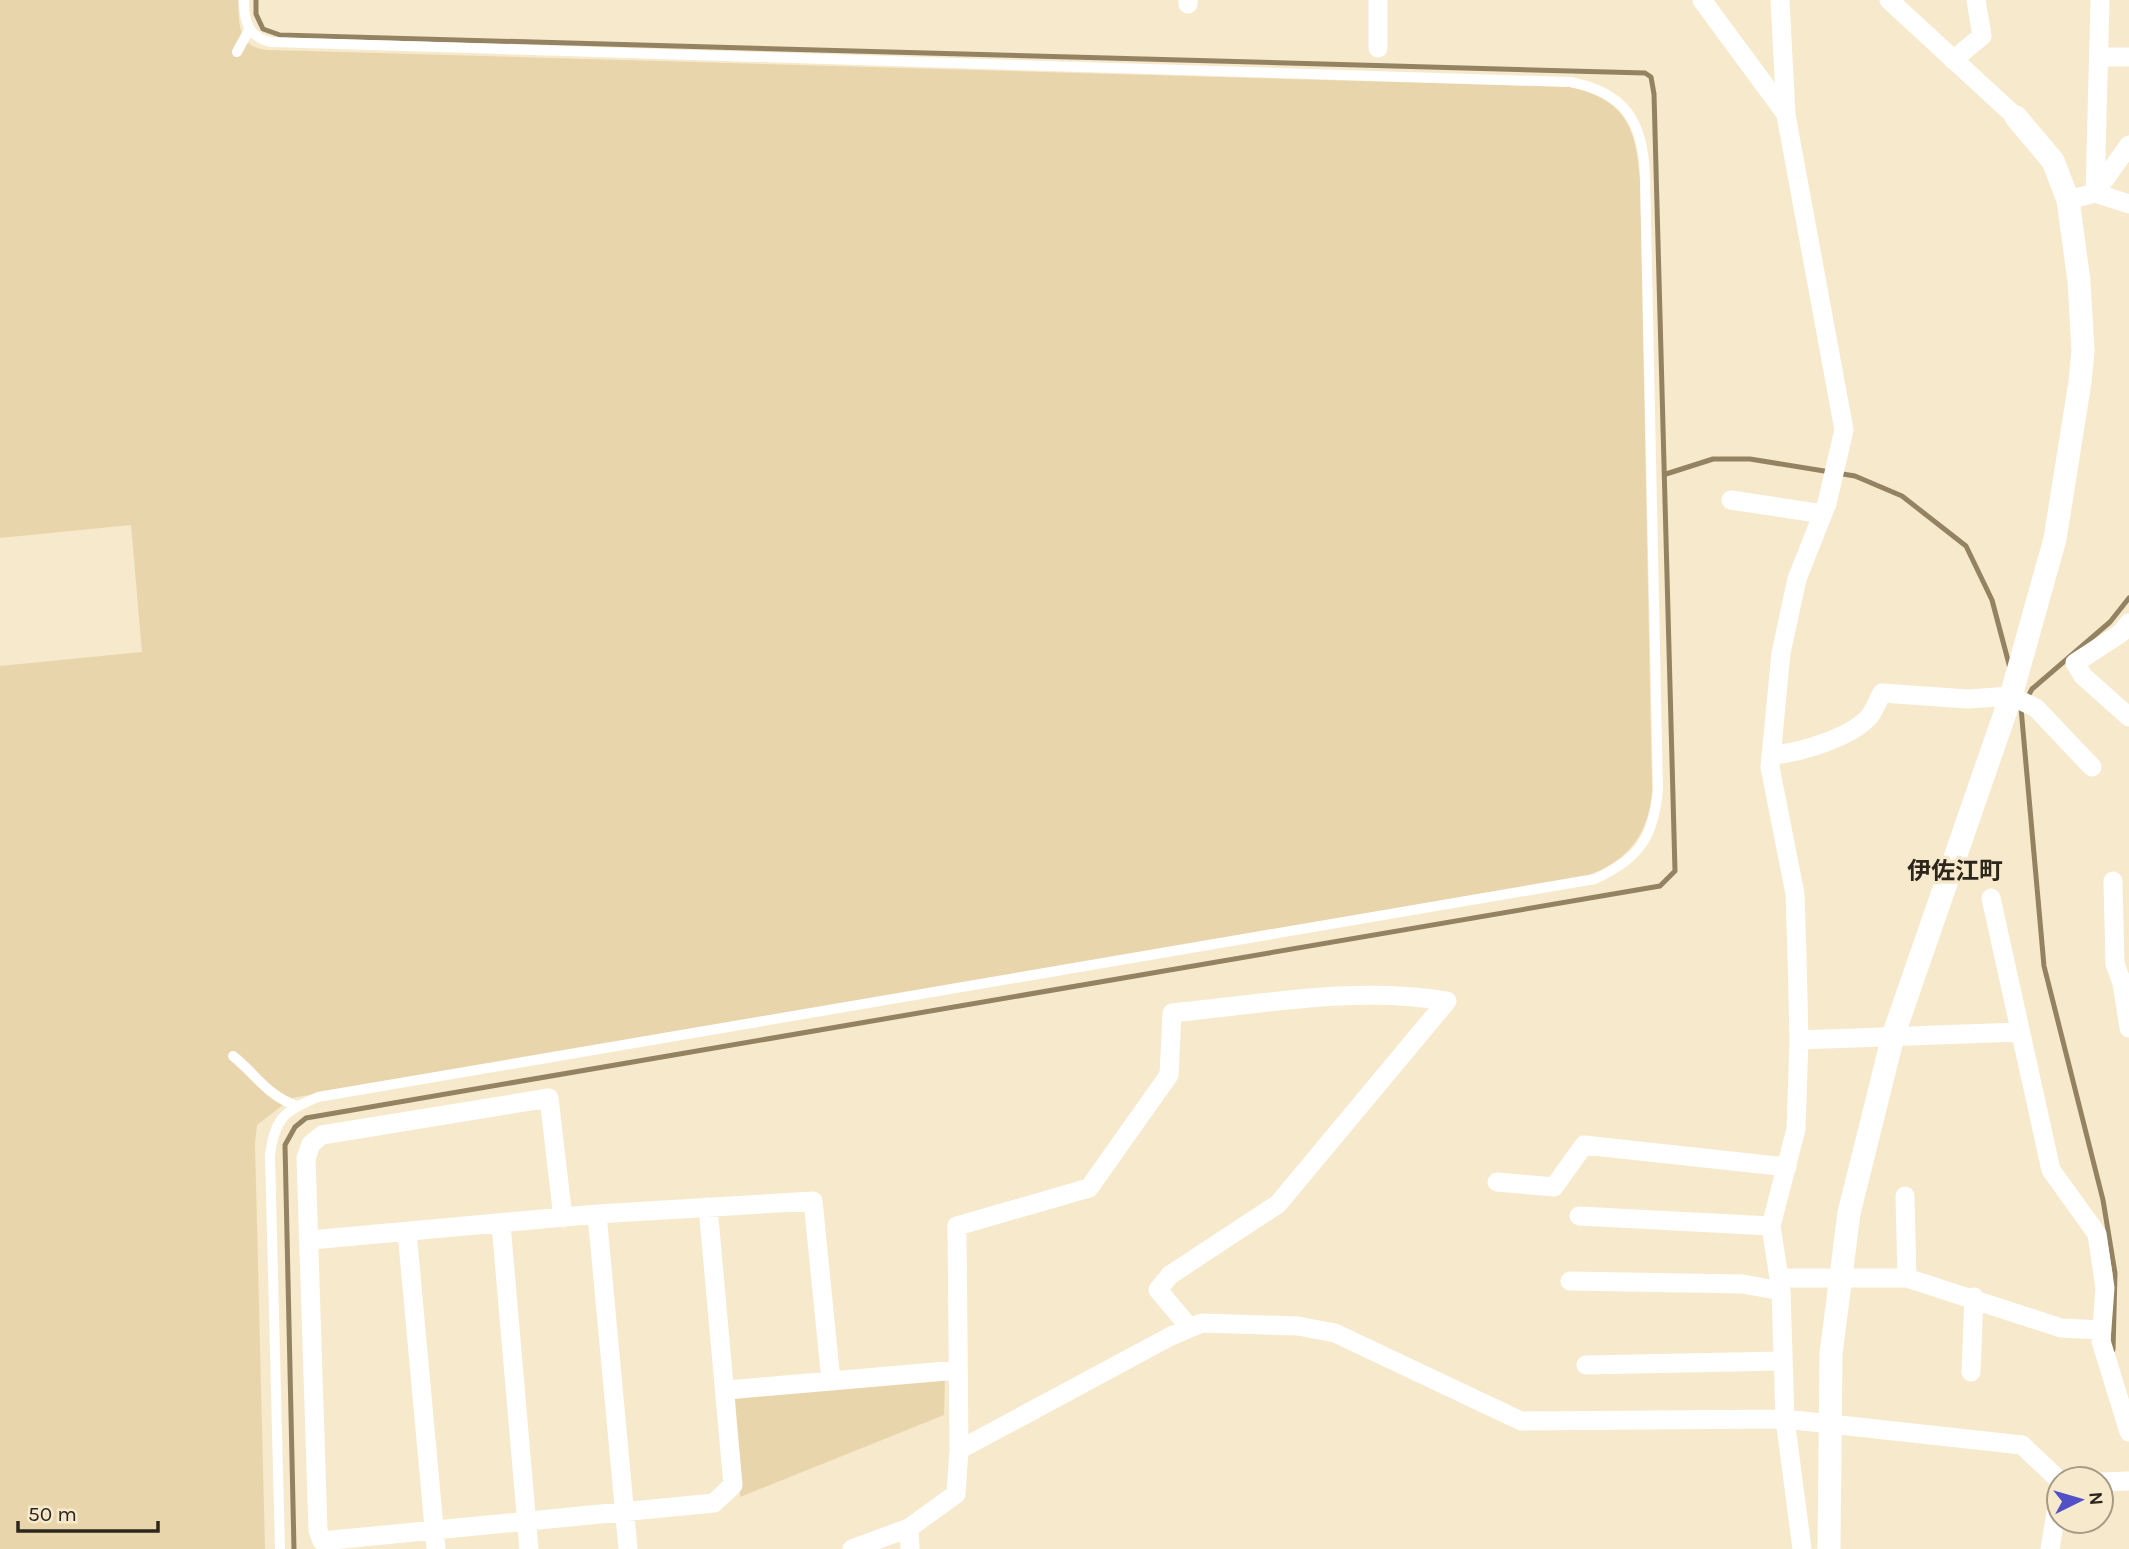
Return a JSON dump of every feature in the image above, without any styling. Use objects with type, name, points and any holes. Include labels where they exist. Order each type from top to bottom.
[{"type":"street","points":[[1378,0],[1378,48]]},
{"type":"street","points":[[1702,0],[1786,115]]},
{"type":"street","points":[[1780,0],[1786,115],[1844,430],[1823,514],[1797,579],[1781,653],[1770,768],[1794,894],[1799,1040],[1796,1129],[1771,1226],[1780,1284],[1785,1419],[1802,1549]]},
{"type":"street","points":[[1829,1549],[1831,1354],[1849,1213],[1893,1036],[2011,696],[2055,538],[2083,351],[2079,281],[2068,200],[2053,161],[2016,117],[1889,0]]},
{"type":"street","points":[[1953,60],[1982,36],[1976,0]]},
{"type":"street","points":[[2095,193],[2100,0]]},
{"type":"street","points":[[2099,57],[2129,57]]},
{"type":"street","points":[[2095,193],[2129,145]]},
{"type":"street","points":[[2068,200],[2095,193],[2129,204]]},
{"type":"street","points":[[1731,500],[1823,514]]},
{"type":"street","points":[[2129,623],[2122,633],[2075,663],[2083,676],[2129,717]]},
{"type":"street","points":[[1772,755],[1797,753],[1825,743],[1868,718],[1882,693],[1968,699],[2011,696],[2036,708],[2092,767]]},
{"type":"street","points":[[2113,881],[2115,964],[2126,983],[2129,1028]]},
{"type":"street","points":[[1991,898],[2051,1170],[2097,1234],[2105,1288],[2101,1341],[2129,1432]]},
{"type":"street","points":[[852,1549],[909,1528],[956,1494],[959,1450],[957,1226],[1089,1188],[1169,1075],[1172,1013],[1363,993],[1447,1000],[1278,1204],[1170,1275],[1158,1290],[1190,1328]]},
{"type":"street","points":[[1799,1040],[2020,1032]]},
{"type":"street","points":[[563,1218],[549,1098],[322,1135],[311,1144],[306,1158],[311,1240],[318,1530],[322,1541],[435,1540],[527,1523],[714,1503],[733,1485],[727,1390],[708,1207]]},
{"type":"street","points":[[1497,1182],[1554,1188],[1584,1145],[1787,1167]]},
{"type":"street","points":[[1905,1196],[1907,1278]]},
{"type":"street","points":[[311,1240],[597,1214],[813,1201],[831,1381]]},
{"type":"street","points":[[597,1214],[628,1549]]},
{"type":"street","points":[[1578,1216],[1771,1226]]},
{"type":"street","points":[[501,1224],[529,1549]]},
{"type":"street","points":[[407,1232],[435,1540]]},
{"type":"street","points":[[1570,1281],[1780,1284],[1840,1278],[1907,1278],[1974,1297],[2061,1328],[2102,1330]]},
{"type":"street","points":[[1970,1372],[1974,1297]]},
{"type":"street","points":[[959,1450],[1202,1324],[1298,1326],[1335,1333],[1521,1421],[1785,1419],[2021,1445],[2045,1467]]},
{"type":"street","points":[[1586,1365],[1783,1361]]},
{"type":"street","points":[[727,1390],[958,1370]]},
{"type":"street","points":[[909,1528],[910,1549]]},
{"type":"lane","points":[[244,0],[244,17],[249,30],[261,40],[290,43],[1570,82],[1607,92],[1636,124],[1644,148],[1658,789],[1656,811],[1636,855],[1620,867],[1595,879],[1554,887],[318,1097],[297,1106],[283,1116],[272,1133],[270,1156],[280,1549]]},
{"type":"lane","points":[[237,52],[249,30]]},
{"type":"lane","points":[[233,1056],[250,1069],[265,1089],[278,1099],[297,1106]]},
{"type":"shaded area","points":[[0,0],[238,0],[240,27],[246,41],[259,49],[270,50],[1571,87],[1604,100],[1625,119],[1631,131],[1640,181],[1652,792],[1641,833],[1634,844],[1615,862],[1589,875],[292,1098],[257,1125],[255,1143],[265,1549],[0,1549],[0,666],[142,652],[131,525],[0,538]]},
{"type":"shaded area","points":[[945,1379],[944,1415],[740,1497],[735,1398]]},
{"type":"waterway","points":[[256,0],[256,14],[263,29],[280,35],[1645,73],[1651,77],[1654,94],[1675,871],[1660,886],[306,1118],[295,1127],[285,1145],[294,1549]]},
{"type":"waterway","points":[[1666,474],[1713,459],[1750,459],[1855,476],[1902,496],[1966,546],[1992,600],[2010,668]]},
{"type":"waterway","points":[[2026,700],[2032,689],[2110,622],[2129,598]]},
{"type":"waterway","points":[[2021,708],[2044,966],[2103,1200],[2115,1273],[2113,1350]]},
{"type":"district","name":"伊佐江町","points":[[1955,871]]}]
